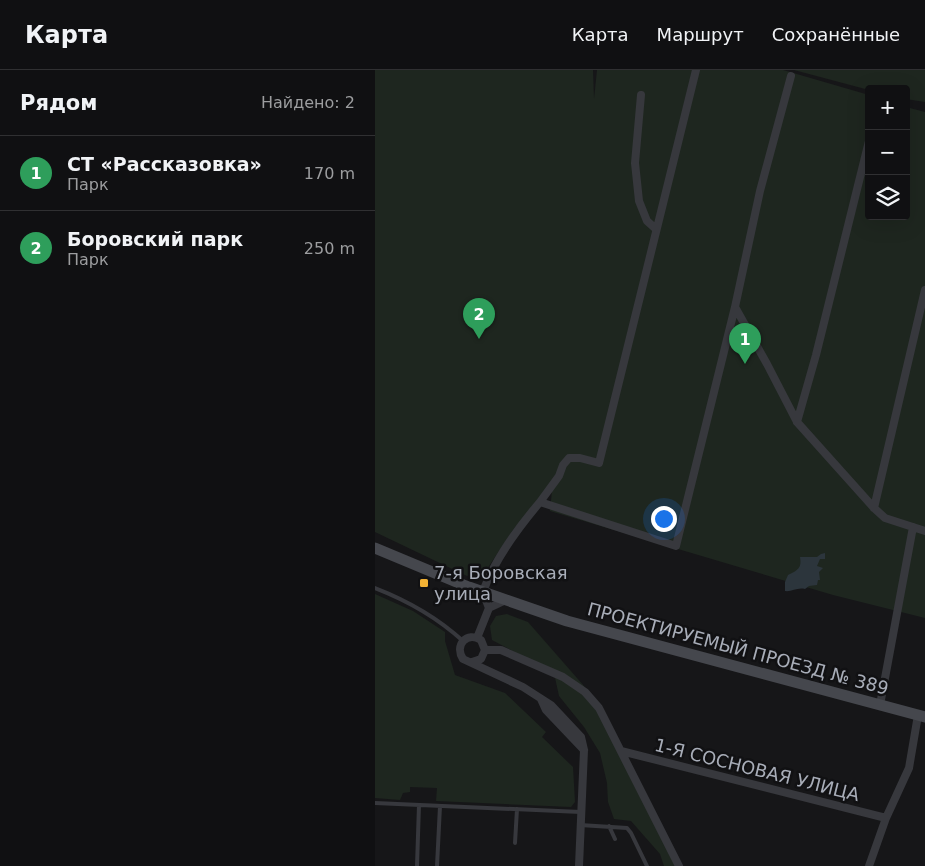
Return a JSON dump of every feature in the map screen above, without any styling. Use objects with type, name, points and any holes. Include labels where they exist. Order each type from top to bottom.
[{"type":"main road","name":"ПРОЕКТИРУЕМЫЙ ПРОЕЗД № 389","points":[[375,548],[483,592],[567,621],[922,716]]},
{"type":"street","points":[[477,638],[489,608],[483,592],[487,581],[515,532],[559,476],[563,464],[569,458],[580,458],[599,463],[696,70]]},
{"type":"street","points":[[540,502],[676,546],[735,307],[760,191],[791,76]]},
{"type":"street","points":[[641,95],[635,163],[639,201],[647,222],[656,229]]},
{"type":"street","points":[[797,422],[808,386],[865,157]]},
{"type":"street","points":[[874,508],[925,290]]},
{"type":"street","points":[[735,307],[797,422],[885,518],[925,532]]},
{"type":"street","points":[[880,705],[913,527]]},
{"type":"street","points":[[489,608],[506,600]]},
{"type":"street","points":[[471,662],[481,659],[485,650],[481,640],[477,638],[463,640],[459,650],[463,658],[471,662],[523,687],[551,705],[581,737],[584,750],[579,866]]},
{"type":"street","points":[[485,650],[501,650],[535,664],[563,677],[585,692],[599,708],[679,866]]},
{"type":"street","points":[[869,866],[886,818],[909,768],[922,716]]},
{"type":"street","name":"1-Я СОСНОВАЯ УЛИЦА","points":[[621,751],[886,818]]},
{"type":"lane","points":[[375,588],[399,598],[463,640]]},
{"type":"lane","points":[[375,803],[581,812]]},
{"type":"lane","points":[[417,866],[419,805]]},
{"type":"lane","points":[[437,866],[440,806]]},
{"type":"lane","points":[[515,843],[517,809]]},
{"type":"lane","points":[[580,825],[625,827],[629,830],[647,866]]},
{"type":"lane","points":[[609,826],[615,839]]},
{"type":"shaded area","points":[[375,70],[593,70],[594,99],[597,70],[783,70],[865,94],[865,220],[910,220],[910,108],[925,112],[925,618],[833,595],[550,511],[553,480],[547,491],[513,530],[485,572],[467,576],[375,532]]},
{"type":"shaded area","points":[[794,70],[925,70],[925,102],[910,100],[910,85],[865,85],[865,89]]},
{"type":"shaded area","points":[[825,553],[825,559],[820,559],[817,566],[823,568],[819,572],[820,580],[818,580],[817,585],[809,586],[805,589],[785,591],[785,582],[788,575],[799,568],[800,557],[817,557]]},
{"type":"shaded area","points":[[375,594],[413,611],[445,632],[445,641],[455,675],[505,693],[546,732],[542,737],[573,767],[575,802],[571,807],[436,801],[437,788],[410,787],[410,792],[403,793],[400,800],[375,798]]},
{"type":"shaded area","points":[[507,614],[528,622],[584,686],[679,866],[664,866],[660,854],[631,821],[614,819],[608,802],[607,783],[600,753],[584,727],[559,696],[554,673],[492,640],[490,626],[496,616]]},
{"type":"place","name":"Боровский парк","points":[[479,339]]},
{"type":"place","name":"СТ «Рассказовка»","points":[[745,364]]},
{"type":"place","name":"7-я Боровская улица","points":[[424,583]]}]
